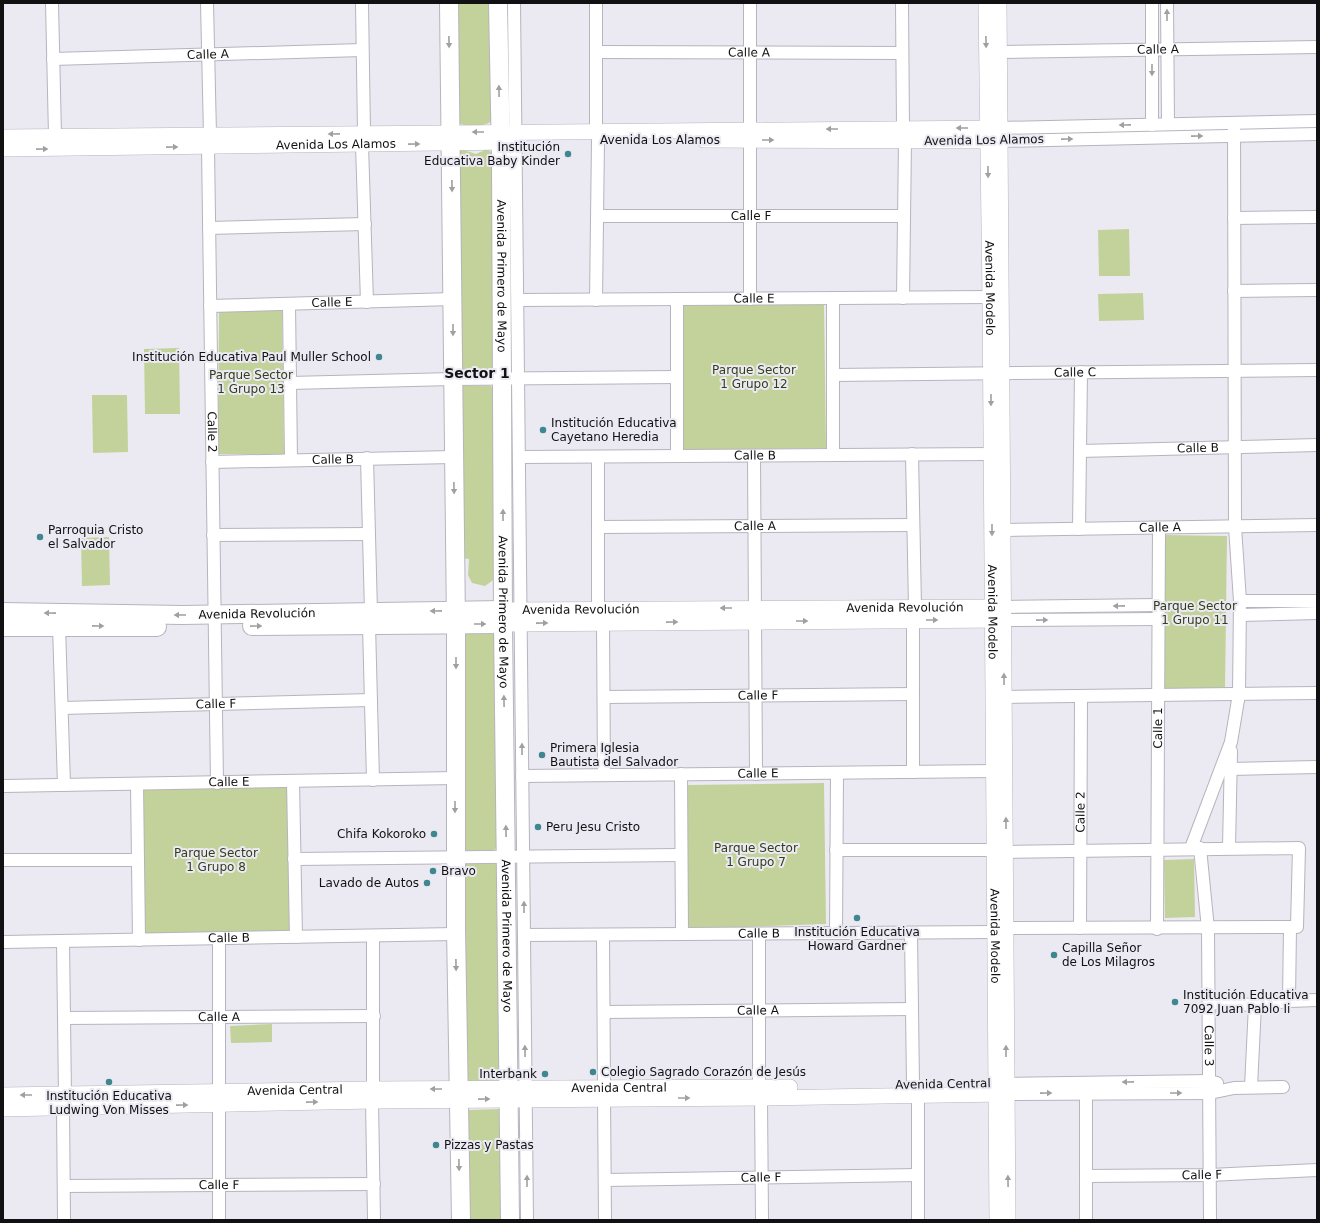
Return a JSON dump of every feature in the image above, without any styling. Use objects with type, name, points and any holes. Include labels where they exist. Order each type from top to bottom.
[{"type":"main road","points":[[448,3],[453,299],[453,457],[456,617],[455,858],[460,1220]]},
{"type":"main road","name":"Avenida Primero de Mayo","points":[[498,3],[508,137],[517,1093],[510,1220]]},
{"type":"main road","name":"Avenida Revolución","points":[[3,612],[215,621]]},
{"type":"main road","name":"Avenida Revolución","points":[[3,627],[215,621],[512,617]]},
{"type":"street","points":[[52,3],[54,136]]},
{"type":"street","name":"Calle 2","points":[[207,3],[217,783]]},
{"type":"street","points":[[362,3],[363,139],[367,302]]},
{"type":"street","name":"Avenida Primero de Mayo","points":[[514,3],[508,137],[518,300],[510,379],[519,457],[512,617],[522,776],[515,857],[524,935],[517,1093],[527,1220]]},
{"type":"street","points":[[596,3],[598,216],[596,300]]},
{"type":"street","points":[[750,3],[750,299]]},
{"type":"street","points":[[902,3],[904,135],[903,298]]},
{"type":"street","name":"Avenida Modelo","points":[[986,3],[994,134],[996,373],[991,454],[998,613],[1004,697],[1000,851],[1001,1089],[997,1220]]},
{"type":"street","name":"Avenida Modelo","points":[[999,3],[1000,52],[994,134],[990,297],[996,373],[1003,530],[998,613],[994,771],[1000,851]]},
{"type":"street","points":[[1152,3],[1152,124]]},
{"type":"street","points":[[1167,3],[1168,124]]},
{"type":"street","name":"Calle A","points":[[1000,52],[1317,47]]},
{"type":"street","name":"Calle A","points":[[53,59],[362,50]]},
{"type":"street","name":"Calle A","points":[[596,52],[902,52]]},
{"type":"street","name":"Avenida Los Alamos","points":[[3,149],[209,141],[597,136],[994,134],[1234,129],[1317,121]]},
{"type":"street","name":"Avenida Los Alamos","points":[[994,134],[1152,124],[1317,134]]},
{"type":"street","points":[[1229,848],[1231,742],[1238,694],[1240,615],[1235,527],[1234,129]]},
{"type":"street","name":"Avenida Los Alamos","points":[[3,137],[54,136],[209,141]]},
{"type":"street","name":"Calle F","points":[[598,216],[904,216]]},
{"type":"street","points":[[1234,218],[1317,217]]},
{"type":"street","points":[[209,228],[365,224]]},
{"type":"street","points":[[1234,292],[1317,290]]},
{"type":"street","name":"Calle E","points":[[518,300],[990,297]]},
{"type":"street","points":[[833,298],[833,455]]},
{"type":"street","name":"Calle E","points":[[210,306],[453,299]]},
{"type":"street","points":[[677,299],[677,456]]},
{"type":"street","points":[[289,304],[291,460]]},
{"type":"street","name":"Calle C","points":[[833,375],[1317,370]]},
{"type":"street","points":[[1079,529],[1081,372]]},
{"type":"street","points":[[290,383],[453,379],[677,377]]},
{"type":"street","name":"Calle B","points":[[1080,451],[1317,445]]},
{"type":"street","points":[[912,454],[914,614],[913,772]]},
{"type":"street","name":"Calle B","points":[[519,457],[991,454]]},
{"type":"street","points":[[754,456],[756,774]]},
{"type":"street","name":"Calle B","points":[[212,462],[453,457]]},
{"type":"street","points":[[598,457],[598,608]]},
{"type":"street","points":[[368,458],[373,780]]},
{"type":"street","name":"Calle A","points":[[598,527],[913,525]]},
{"type":"street","name":"Calle A","points":[[1003,530],[1317,525]]},
{"type":"street","name":"Calle 1","points":[[1157,929],[1159,528]]},
{"type":"street","points":[[213,535],[369,534]]},
{"type":"street","points":[[1240,601],[1317,601]]},
{"type":"street","name":"Avenida Revolución","points":[[512,617],[603,622],[755,615],[998,613],[1158,605]]},
{"type":"street","name":"Avenida Revolución","points":[[512,617],[598,608],[755,615]]},
{"type":"street","points":[[1240,615],[1317,612]]},
{"type":"street","name":"Avenida Revolución","points":[[998,613],[1158,619]]},
{"type":"street","points":[[603,622],[604,775]]},
{"type":"street","points":[[59,626],[64,785]]},
{"type":"street","points":[[1004,697],[1317,693]]},
{"type":"street","name":"Calle F","points":[[604,697],[913,694]]},
{"type":"street","name":"Calle 2","points":[[1080,928],[1081,696]]},
{"type":"street","name":"Calle F","points":[[62,708],[371,700]]},
{"type":"street","points":[[1195,848],[1231,742]]},
{"type":"street","points":[[1231,769],[1317,767]]},
{"type":"street","name":"Calle E","points":[[522,776],[994,771]]},
{"type":"street","points":[[836,933],[837,773]]},
{"type":"street","points":[[681,774],[682,934]]},
{"type":"street","name":"Calle E","points":[[3,786],[455,778]]},
{"type":"street","points":[[293,781],[296,937]]},
{"type":"street","points":[[137,784],[139,940]]},
{"type":"street","points":[[836,850],[1080,852],[1195,848],[1299,848],[1297,927],[1290,927],[1289,1001]]},
{"type":"street","name":"Calle 3","points":[[1195,848],[1208,929],[1210,1220]]},
{"type":"street","points":[[294,859],[681,855]]},
{"type":"street","points":[[3,860],[138,860]]},
{"type":"street","name":"Calle B","points":[[524,935],[911,933],[1080,928],[1208,929],[1290,927]]},
{"type":"street","points":[[911,933],[918,1220]]},
{"type":"street","name":"Calle B","points":[[3,942],[456,934]]},
{"type":"street","points":[[758,934],[762,1220]]},
{"type":"street","points":[[604,935],[605,1220]]},
{"type":"street","points":[[373,936],[374,1220]]},
{"type":"street","points":[[219,938],[219,1220]]},
{"type":"street","points":[[63,941],[64,1220]]},
{"type":"street","points":[[1209,1003],[1255,1005],[1289,1001],[1317,1000]]},
{"type":"street","points":[[1251,1087],[1255,1005]]},
{"type":"street","name":"Calle A","points":[[604,1012],[912,1009]]},
{"type":"street","name":"Calle A","points":[[64,1018],[374,1016]]},
{"type":"street","name":"Avenida Central","points":[[1001,1089],[1086,1093],[1210,1087]]},
{"type":"street","name":"Avenida Central","points":[[3,1109],[64,1101],[373,1095],[517,1093],[760,1093],[916,1089],[1284,1087]]},
{"type":"street","name":"Avenida Modelo","points":[[1001,1089],[1008,1220]]},
{"type":"street","points":[[1086,1093],[1086,1220]]},
{"type":"street","name":"Avenida Central","points":[[3,1095],[64,1101]]},
{"type":"street","name":"Calle F","points":[[1086,1176],[1210,1175],[1317,1170]]},
{"type":"street","name":"Calle F","points":[[605,1180],[918,1176]]},
{"type":"street","name":"Calle F","points":[[64,1186],[374,1184]]},
{"type":"green space","points":[[452,3],[491,3],[493,120],[486,124],[471,126],[458,123]]},
{"type":"green space","points":[[461,149],[476,154],[487,149],[491,152],[493,157],[494,365],[490,370],[459,370],[458,152]]},
{"type":"green space","points":[[1129,229],[1130,276],[1099,276],[1098,230]]},
{"type":"green space","points":[[1143,293],[1144,320],[1099,321],[1098,294]]},
{"type":"green space","name":"Parque Sector 1 Grupo 12","points":[[824,302],[826,448],[683,450],[682,306]]},
{"type":"green space","name":"Parque Sector 1 Grupo 13","points":[[282,309],[284,454],[218,454],[219,310]]},
{"type":"green space","points":[[179,348],[180,414],[145,414],[144,349]]},
{"type":"green space","points":[[461,386],[491,386],[494,391],[496,578],[485,586],[472,583],[468,575],[469,559],[460,558]]},
{"type":"green space","points":[[92,395],[127,395],[128,452],[93,453]]},
{"type":"green space","name":"Parque Sector 1 Grupo 11","points":[[1165,535],[1227,536],[1225,690],[1163,690]]},
{"type":"green space","points":[[109,537],[110,585],[82,586],[81,538]]},
{"type":"green space","points":[[460,632],[496,633],[497,847],[491,852],[486,853],[471,853],[463,850]]},
{"type":"green space","name":"Parque Sector 1 Grupo 7","points":[[824,783],[826,924],[687,929],[688,785]]},
{"type":"green space","name":"Parque Sector 1 Grupo 8","points":[[289,786],[290,933],[143,933],[143,787]]},
{"type":"green space","points":[[1194,859],[1195,917],[1165,918],[1164,860]]},
{"type":"green space","points":[[493,862],[497,865],[501,1079],[497,1083],[467,1084],[462,865],[466,863]]},
{"type":"green space","points":[[272,1024],[272,1042],[231,1043],[230,1026]]},
{"type":"green space","points":[[500,1109],[503,1220],[464,1220],[468,1110]]},
{"type":"place","name":"Institución Educativa Baby Kinder","points":[[568,154]]},
{"type":"place","name":"Institución Educativa Paul Muller School","points":[[379,357]]},
{"type":"place","name":"Institución Educativa Cayetano Heredia","points":[[543,430]]},
{"type":"place","name":"Parroquia Cristo el Salvador","points":[[40,537]]},
{"type":"place","name":"Primera Iglesia Bautista del Salvador","points":[[542,755]]},
{"type":"place","name":"Peru Jesu Cristo","points":[[538,827]]},
{"type":"place","name":"Chifa Kokoroko","points":[[434,834]]},
{"type":"place","name":"Bravo","points":[[433,871]]},
{"type":"place","name":"Lavado de Autos","points":[[427,883]]},
{"type":"place","name":"Institución Educativa Howard Gardner","points":[[857,918]]},
{"type":"place","name":"Capilla Señor de Los Milagros","points":[[1054,955]]},
{"type":"place","name":"Institución Educativa 7092 Juan Pablo Ii","points":[[1175,1002]]},
{"type":"place","name":"Colegio Sagrado Corazón de Jesús","points":[[593,1072]]},
{"type":"place","name":"Interbank","points":[[545,1074]]},
{"type":"place","name":"Institución Educativa Ludwing Von Misses","points":[[109,1082]]},
{"type":"place","name":"Pizzas y Pastas","points":[[436,1145]]},
{"type":"district","name":"Sector 1","points":[[477,373]]}]
